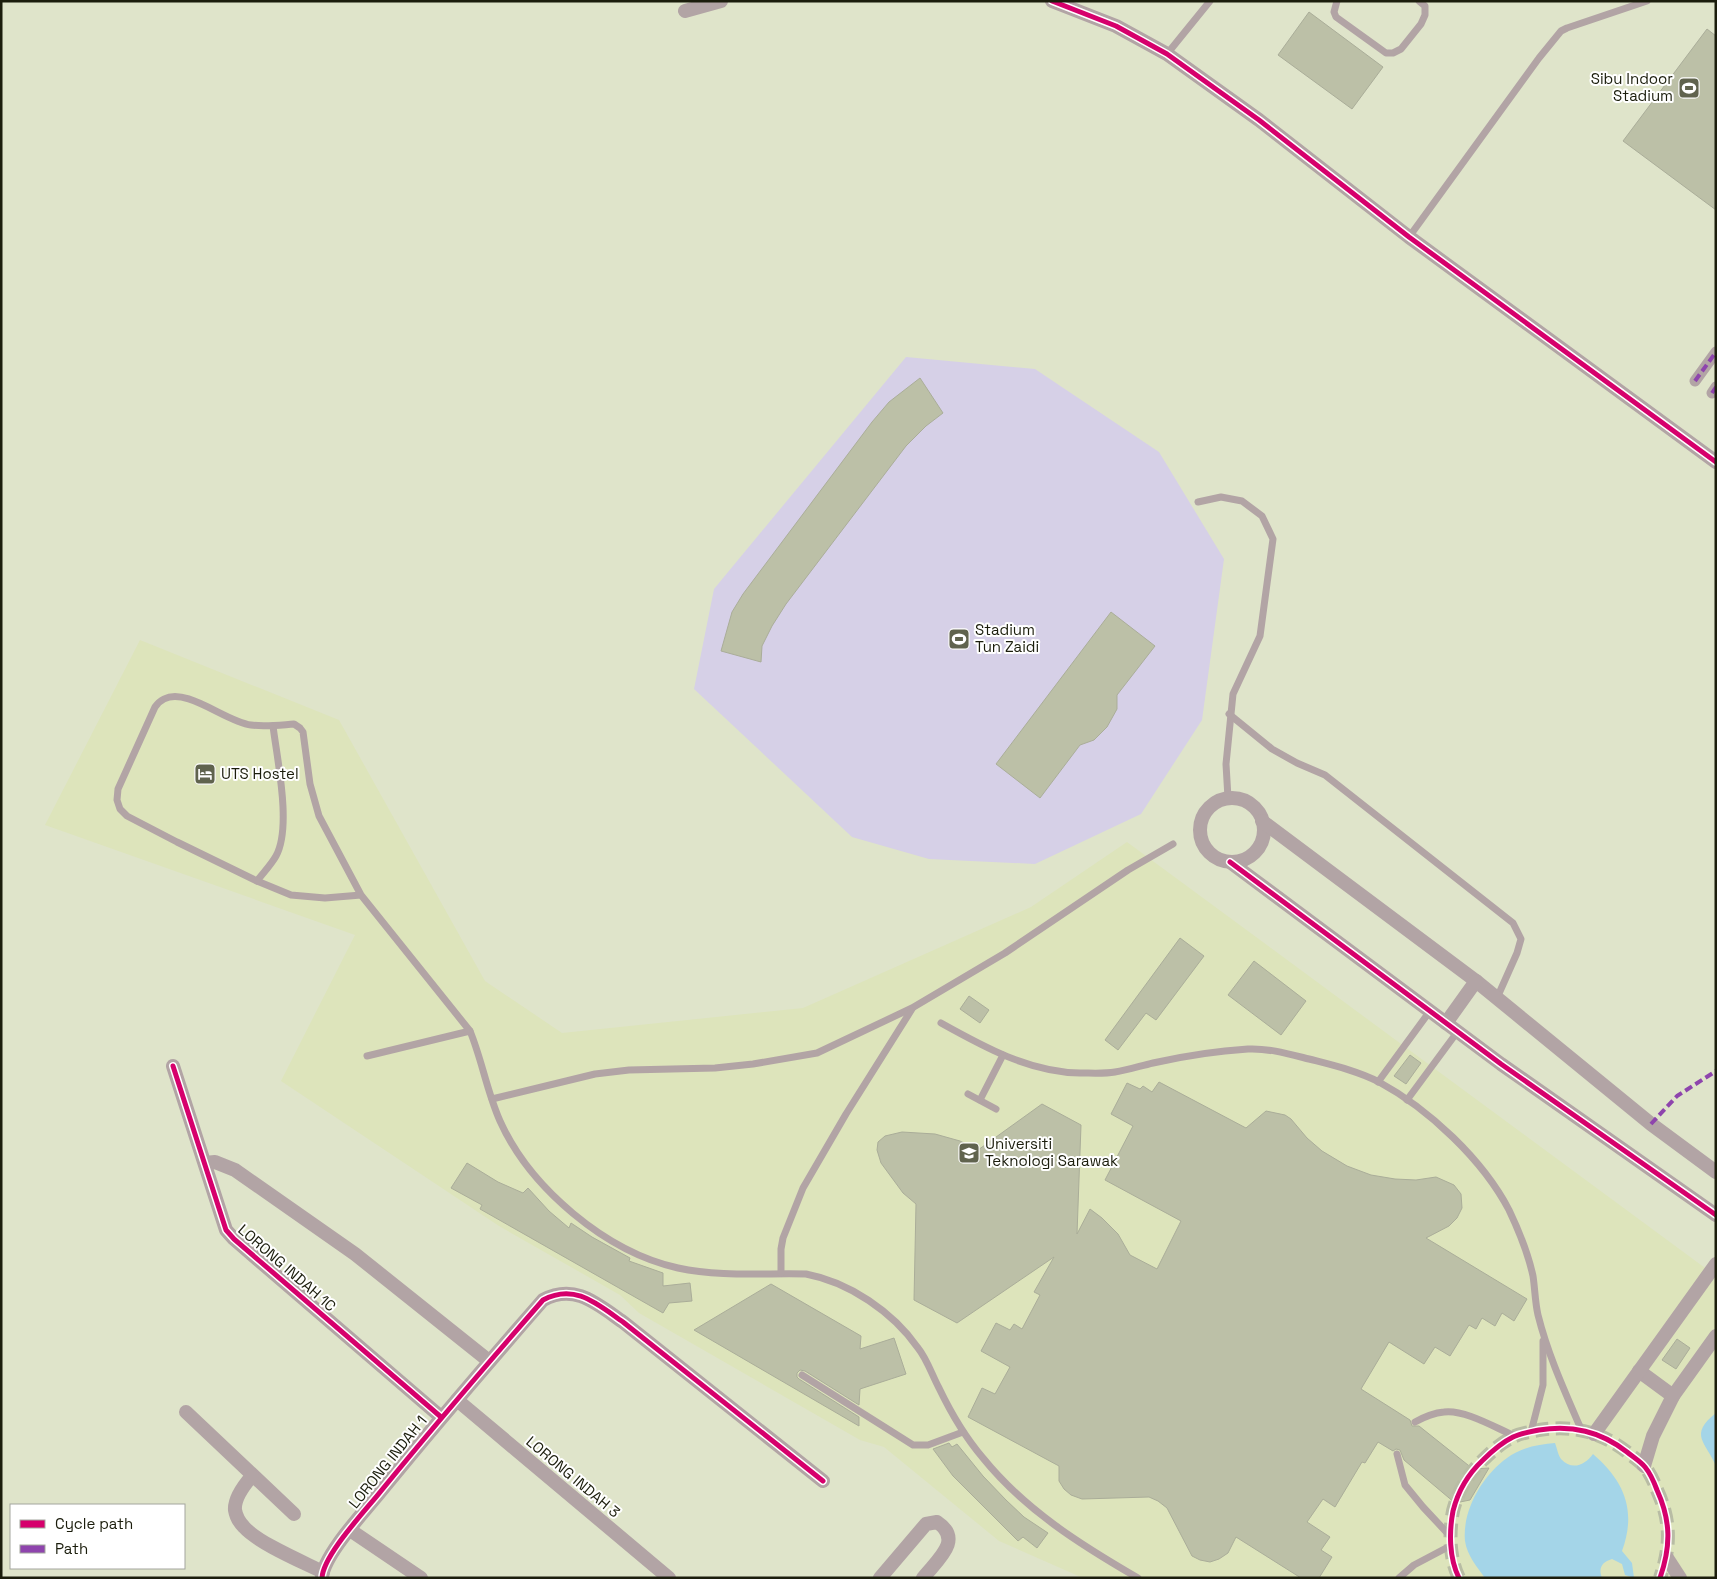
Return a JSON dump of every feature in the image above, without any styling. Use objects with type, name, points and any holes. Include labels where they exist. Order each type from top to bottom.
[{"type":"street","points":[[685,11],[721,1]]},
{"type":"street","points":[[1052,1],[1116,26],[1166,54],[1260,120],[1410,237],[1716,462]]},
{"type":"street","points":[[1695,381],[1716,352]]},
{"type":"street","points":[[1228,798],[1237,798],[1253,806],[1259,813],[1264,831],[1262,841],[1257,850],[1245,859],[1230,862],[1220,860],[1211,854],[1204,846],[1200,837],[1200,826],[1206,810],[1212,804],[1228,798]]},
{"type":"street","points":[[1262,821],[1476,981],[1651,1124],[1716,1172]]},
{"type":"street","points":[[1230,862],[1458,1032],[1716,1214]]},
{"type":"street","points":[[1446,1023],[1476,981]]},
{"type":"street","name":"LORONG INDAH 1C","points":[[173,1066],[226,1230],[234,1240],[441,1417]]},
{"type":"street","points":[[205,1163],[215,1162],[235,1170],[355,1254],[489,1361]]},
{"type":"street","points":[[1587,1432],[1639,1371],[1716,1264]]},
{"type":"street","name":"LORONG INDAH 1","points":[[322,1575],[326,1563],[350,1530],[441,1417],[543,1300],[557,1293],[571,1294],[591,1300],[623,1322],[823,1481]]},
{"type":"street","points":[[1644,1466],[1653,1436],[1673,1396],[1716,1336]]},
{"type":"street","points":[[1639,1371],[1673,1396]]},
{"type":"street","name":"LORONG INDAH 3","points":[[457,1400],[669,1578]]},
{"type":"street","points":[[186,1412],[294,1514]]},
{"type":"street","points":[[252,1476],[243,1486],[235,1507],[238,1519],[244,1528],[322,1575]]},
{"type":"street","points":[[880,1578],[926,1524],[937,1522],[946,1528],[950,1536],[947,1548],[923,1578]]},
{"type":"street","points":[[350,1530],[421,1578]]},
{"type":"street","points":[[1667,1558],[1680,1578]]},
{"type":"lane","points":[[1166,54],[1210,1]]},
{"type":"lane","points":[[1337,1],[1334,12],[1336,17],[1386,53],[1394,53],[1401,49],[1421,24],[1425,15],[1425,6],[1419,1]]},
{"type":"lane","points":[[1410,237],[1539,58],[1561,31],[1646,1]]},
{"type":"lane","points":[[1198,502],[1221,497],[1242,501],[1262,516],[1273,540],[1260,636],[1233,694],[1226,764],[1228,798]]},
{"type":"lane","points":[[361,895],[325,898],[291,895],[257,881],[127,816],[120,809],[117,800],[118,789],[155,707],[163,699],[174,696],[188,698],[232,720],[251,726],[294,724],[300,728],[303,732],[310,784],[319,816],[361,895],[470,1031],[492,1099],[508,1136],[531,1170],[584,1223],[613,1242],[641,1256],[678,1268],[698,1271],[806,1274],[820,1277],[853,1291],[877,1306],[900,1327],[918,1348],[963,1432],[983,1459],[1039,1514],[1081,1544],[1138,1578]]},
{"type":"lane","points":[[1230,714],[1272,749],[1297,763],[1326,775],[1512,923],[1521,939],[1517,953],[1497,998]]},
{"type":"lane","points":[[257,881],[276,856],[282,836],[282,804],[273,726]]},
{"type":"lane","points":[[492,1099],[596,1074],[629,1070],[725,1067],[817,1053],[912,1008],[1005,953],[1128,870],[1173,844]]},
{"type":"lane","points":[[782,1273],[781,1249],[783,1238],[803,1188],[846,1114],[912,1008]]},
{"type":"lane","points":[[1378,1082],[1430,1011]]},
{"type":"lane","points":[[941,1023],[982,1046],[1015,1061],[1070,1072],[1112,1073],[1152,1063],[1210,1053],[1252,1049],[1281,1052],[1332,1065],[1378,1082],[1407,1100],[1446,1130],[1482,1169],[1508,1209],[1527,1251],[1533,1276],[1537,1313],[1561,1387],[1587,1432]]},
{"type":"lane","points":[[367,1056],[470,1031]]},
{"type":"lane","points":[[1407,1100],[1458,1032]]},
{"type":"lane","points":[[980,1100],[1003,1055]]},
{"type":"lane","points":[[968,1094],[996,1109]]},
{"type":"lane","points":[[1531,1432],[1543,1385],[1543,1334]]},
{"type":"lane","points":[[802,1375],[913,1445],[928,1445],[963,1432]]},
{"type":"lane","points":[[1414,1422],[1446,1411],[1482,1421],[1515,1436]]},
{"type":"lane","points":[[1397,1454],[1405,1484],[1451,1537]]},
{"type":"lane","points":[[1399,1578],[1414,1566],[1450,1546]]},
{"type":"shaded area","name":"Stadium Tun Zaidi","points":[[906,357],[1035,369],[1159,452],[1224,559],[1202,720],[1141,814],[1035,864],[929,859],[852,837],[694,689],[714,589]]},
{"type":"shaded area","name":"Universiti Teknologi Sarawak","points":[[140,640],[339,720],[485,981],[562,1033],[803,1008],[1031,907],[1127,842],[1716,1276],[1716,1578],[1083,1578],[999,1541],[884,1447],[860,1440],[639,1313],[620,1295],[499,1226],[281,1081],[355,935],[45,825]]},
{"type":"water","points":[[1716,1413],[1716,1466],[1704,1444],[1701,1433],[1703,1427]]},
{"type":"water","points":[[1555,1443],[1561,1459],[1570,1465],[1582,1464],[1593,1454],[1604,1464],[1620,1486],[1628,1509],[1626,1536],[1622,1551],[1632,1563],[1634,1578],[1625,1575],[1622,1564],[1612,1559],[1602,1566],[1600,1571],[1602,1578],[1485,1578],[1473,1561],[1466,1546],[1465,1529],[1471,1506],[1482,1484],[1498,1465],[1512,1455],[1530,1447]]},
{"type":"building","points":[[1309,12],[1383,67],[1352,109],[1278,55]]},
{"type":"building","name":"Sibu Indoor Stadium","points":[[1707,29],[1716,36],[1716,210],[1623,141]]},
{"type":"building","points":[[920,378],[943,413],[926,426],[906,446],[786,604],[762,646],[761,662],[721,651],[732,612],[743,594],[872,422],[889,402]]},
{"type":"building","points":[[1111,612],[1155,646],[1117,695],[1117,709],[1107,727],[1094,740],[1080,745],[1040,798],[996,764]]},
{"type":"building","points":[[1180,938],[1204,956],[1156,1020],[1146,1013],[1118,1050],[1105,1040]]},
{"type":"building","points":[[1254,961],[1306,1001],[1281,1035],[1228,995]]},
{"type":"building","points":[[969,996],[989,1010],[980,1023],[960,1009]]},
{"type":"building","points":[[1410,1055],[1421,1063],[1406,1084],[1394,1076]]},
{"type":"building","points":[[1159,1082],[1246,1128],[1266,1111],[1285,1115],[1322,1151],[1347,1166],[1371,1175],[1416,1180],[1436,1177],[1454,1185],[1461,1194],[1462,1208],[1457,1218],[1449,1226],[1426,1238],[1527,1299],[1514,1321],[1502,1313],[1495,1326],[1482,1318],[1476,1329],[1469,1325],[1450,1356],[1435,1347],[1424,1364],[1389,1342],[1361,1389],[1410,1420],[1412,1426],[1419,1426],[1473,1469],[1489,1468],[1470,1500],[1455,1503],[1404,1460],[1400,1450],[1396,1449],[1393,1451],[1378,1442],[1365,1463],[1362,1462],[1335,1507],[1323,1499],[1307,1522],[1330,1537],[1321,1550],[1332,1557],[1319,1578],[1301,1578],[1236,1537],[1228,1553],[1219,1559],[1210,1562],[1200,1560],[1192,1556],[1167,1508],[1158,1501],[1149,1497],[1082,1499],[1071,1495],[1059,1481],[1059,1466],[968,1417],[982,1388],[995,1394],[1010,1367],[981,1351],[996,1323],[1010,1330],[1014,1324],[1022,1329],[1040,1295],[1034,1292],[1054,1257],[957,1323],[914,1300],[916,1204],[903,1193],[881,1163],[877,1150],[878,1142],[885,1136],[902,1132],[935,1134],[960,1141],[978,1150],[1042,1104],[1081,1125],[1077,1234],[1090,1209],[1118,1234],[1130,1255],[1157,1269],[1181,1221],[1105,1180],[1133,1126],[1111,1114],[1127,1083],[1140,1089],[1143,1086],[1152,1092]]},
{"type":"building","points":[[467,1163],[498,1182],[523,1193],[528,1188],[549,1211],[569,1228],[571,1223],[630,1258],[629,1261],[663,1273],[663,1286],[690,1283],[692,1301],[669,1303],[663,1313],[480,1209],[482,1205],[451,1188]]},
{"type":"building","points":[[771,1284],[861,1336],[860,1349],[894,1338],[906,1374],[860,1389],[859,1405],[805,1371],[800,1370],[797,1373],[799,1379],[859,1417],[859,1426],[694,1330]]},
{"type":"building","points":[[1677,1339],[1690,1348],[1676,1369],[1662,1360]]},
{"type":"building","points":[[949,1443],[952,1447],[957,1444],[983,1476],[1006,1500],[1024,1517],[1048,1533],[1037,1548],[1023,1537],[1018,1541],[953,1476],[933,1449]]},
{"type":"tunnel","points":[[1459,1578],[1453,1562],[1451,1528],[1455,1504],[1468,1477],[1490,1453],[1513,1437],[1539,1430],[1563,1428],[1585,1431],[1606,1439],[1639,1461],[1649,1472],[1662,1501],[1667,1523],[1668,1544],[1660,1578]]},
{"type":"marked path","points":[[1695,381],[1716,352]]},
{"type":"marked path","points":[[1712,393],[1716,387]]},
{"type":"marked path","points":[[1651,1124],[1677,1096],[1716,1071]]},
{"type":"cycle path","points":[[1052,1],[1116,26],[1167,54],[1259,120],[1409,237],[1716,462]]},
{"type":"cycle path","points":[[1230,862],[1501,1064],[1716,1215]]},
{"type":"cycle path","points":[[173,1066],[226,1230],[234,1239],[441,1417]]},
{"type":"cycle path","points":[[322,1578],[324,1568],[337,1545],[356,1521],[543,1300],[555,1295],[576,1295],[585,1298],[623,1322],[823,1481]]},
{"type":"cycle path","points":[[1459,1578],[1453,1562],[1451,1528],[1455,1504],[1468,1477],[1490,1453],[1513,1437],[1539,1430],[1563,1428],[1585,1431],[1606,1439],[1639,1461],[1649,1472],[1662,1501],[1667,1523],[1668,1544],[1660,1578]]},
{"type":"place","name":"Sibu Indoor Stadium","points":[[1689,88]]},
{"type":"place","name":"Stadium Tun Zaidi","points":[[959,639]]},
{"type":"place","name":"UTS Hostel","points":[[205,774]]},
{"type":"place","name":"Universiti Teknologi Sarawak","points":[[969,1153]]}]
